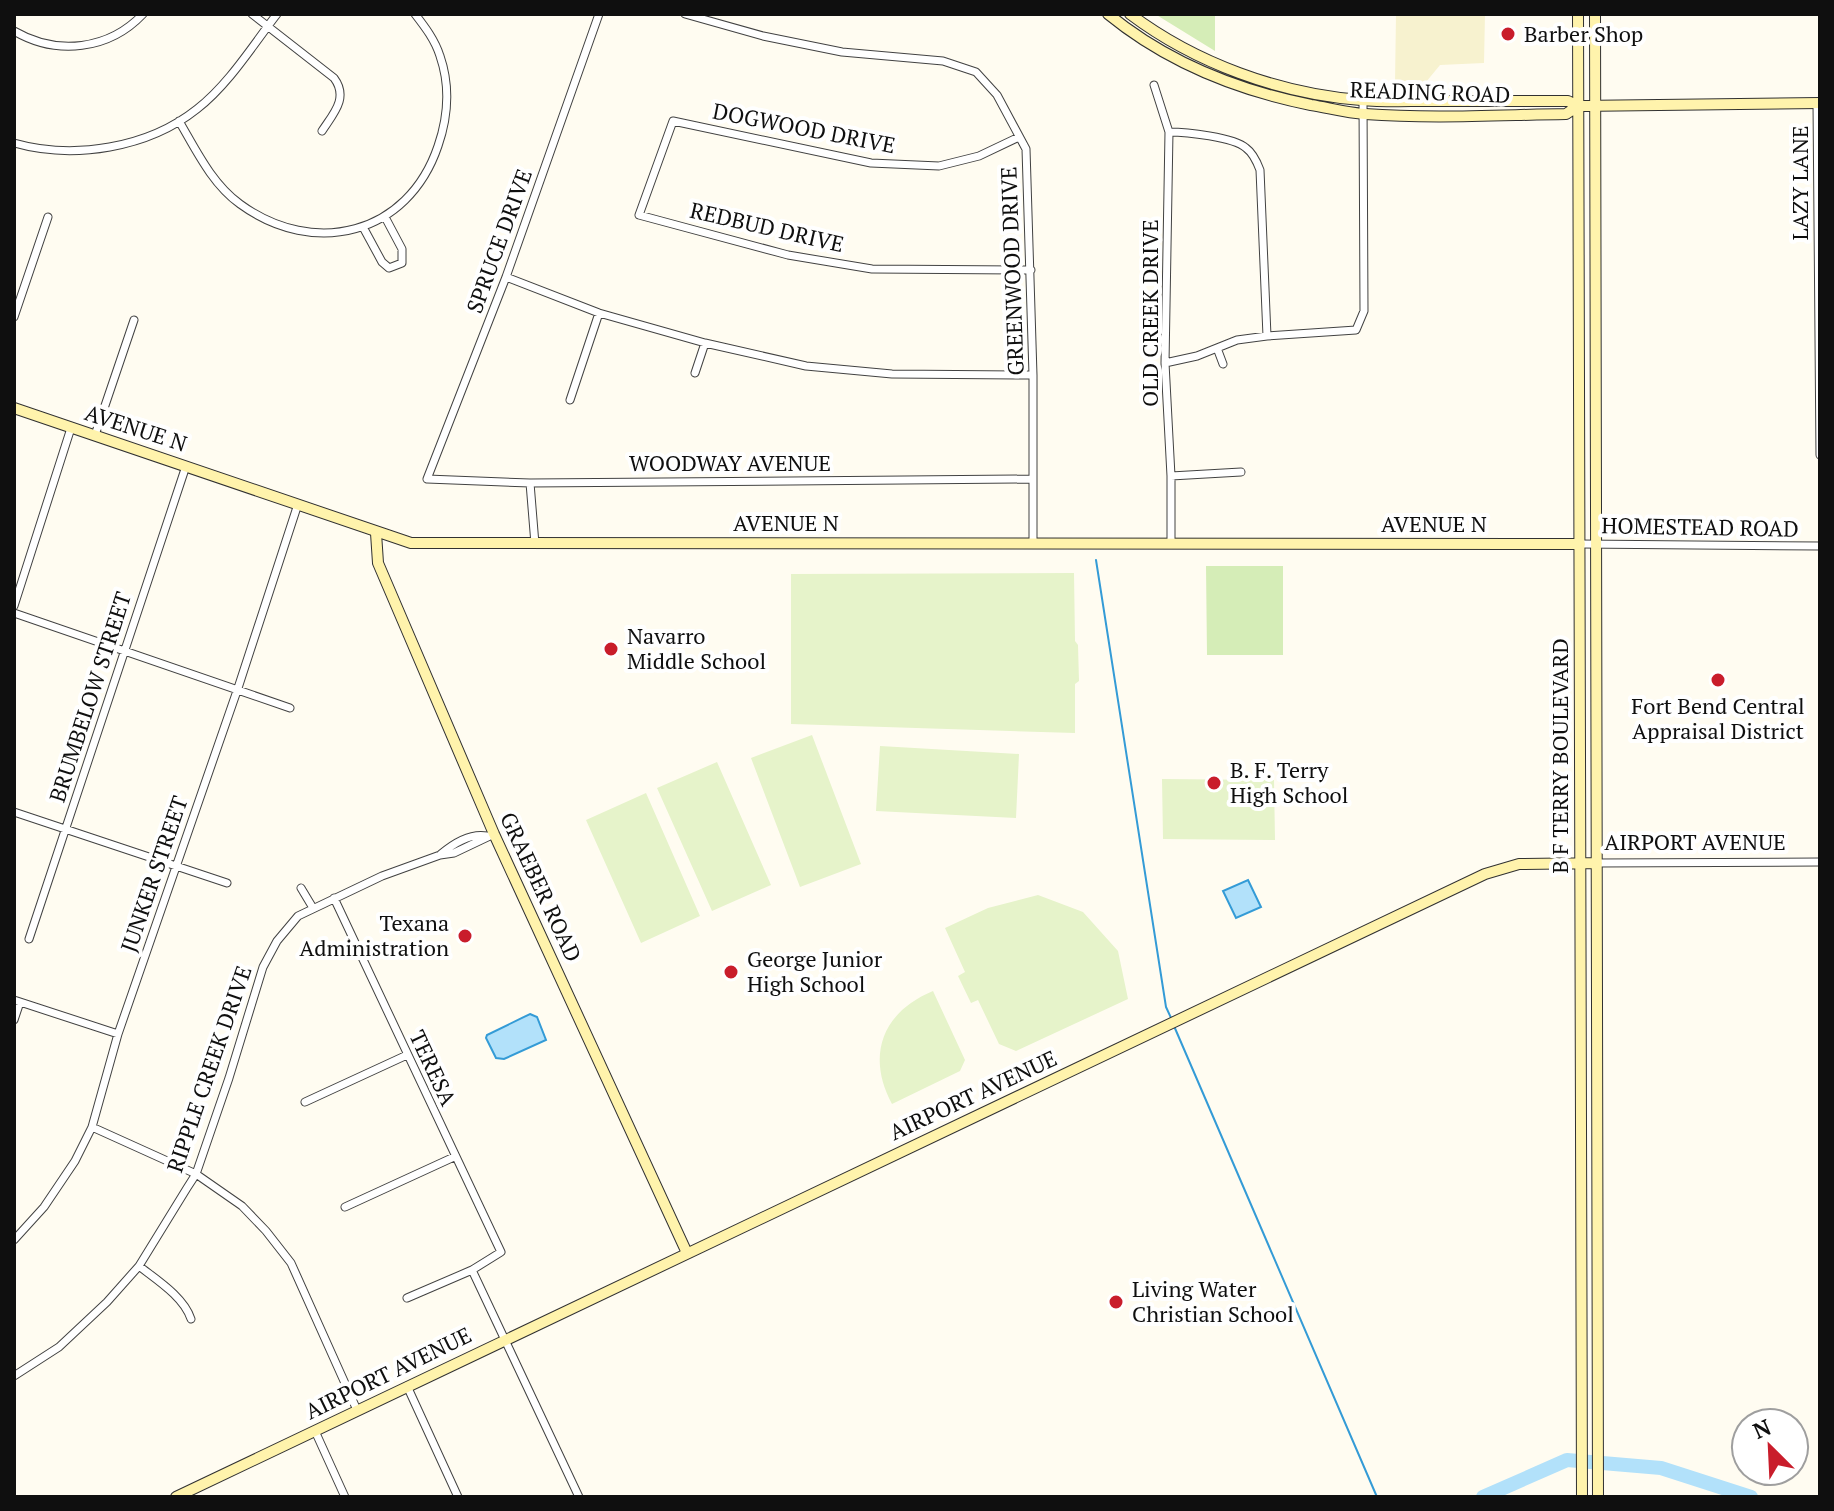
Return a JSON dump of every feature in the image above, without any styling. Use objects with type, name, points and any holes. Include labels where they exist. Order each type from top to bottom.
[{"type":"main road","name":"READING ROAD","points":[[1108,14],[1129,31],[1190,68],[1262,95],[1362,114],[1566,114],[1578,106]]},
{"type":"main road","name":"READING ROAD","points":[[1130,14],[1180,46],[1219,65],[1294,89],[1363,100],[1568,101],[1578,106],[1819,103]]},
{"type":"main road","name":"B F TERRY BOULEVARD","points":[[1578,14],[1582,1497]]},
{"type":"main road","name":"B F TERRY BOULEVARD","points":[[1595,14],[1598,1497]]},
{"type":"main road","name":"AVENUE N","points":[[14,408],[411,543],[1580,544]]},
{"type":"main road","name":"GRAEBER ROAD","points":[[376,533],[378,563],[491,835],[687,1253]]},
{"type":"main road","name":"AIRPORT AVENUE","points":[[176,1497],[1485,874],[1519,864],[1597,863]]},
{"type":"street","points":[[14,31],[35,42],[90,46],[133,25],[143,14]]},
{"type":"street","points":[[252,14],[340,86],[340,105],[322,131]]},
{"type":"street","points":[[14,143],[58,150],[103,148],[123,144],[179,121],[217,89],[277,14]]},
{"type":"street","points":[[179,121],[220,185],[257,215],[304,231],[329,233],[363,227],[385,217],[416,188],[442,135],[446,113],[445,74],[440,54],[415,14]]},
{"type":"street","name":"SPRUCE DRIVE","points":[[427,479],[506,277],[599,14]]},
{"type":"street","name":"GREENWOOD DRIVE","points":[[685,14],[763,36],[842,52],[943,61],[976,72],[997,95],[1026,149],[1033,375],[1033,543]]},
{"type":"street","name":"OLD CREEK DRIVE","points":[[1154,85],[1169,132],[1165,363],[1171,544]]},
{"type":"street","points":[[1165,363],[1197,356],[1237,340],[1356,330],[1364,311],[1363,100]]},
{"type":"street","name":"LAZY LANE","points":[[1819,103],[1820,455]]},
{"type":"street","name":"DOGWOOD DRIVE","points":[[639,215],[673,121],[871,163],[939,166],[979,156],[1019,137]]},
{"type":"street","points":[[1169,132],[1191,132],[1245,146],[1260,170],[1267,336]]},
{"type":"street","name":"REDBUD DRIVE","points":[[639,215],[788,255],[872,269],[1031,270]]},
{"type":"street","points":[[14,317],[48,217]]},
{"type":"street","points":[[363,227],[382,262],[389,268],[397,267],[404,257],[385,217]]},
{"type":"street","points":[[506,277],[599,313],[705,343],[806,366],[892,374],[1033,375]]},
{"type":"street","points":[[570,400],[599,313]]},
{"type":"street","points":[[95,435],[134,320]]},
{"type":"street","points":[[695,373],[705,343]]},
{"type":"street","points":[[1217,348],[1223,364]]},
{"type":"street","points":[[14,606],[71,428]]},
{"type":"street","name":"BRUMBELOW STREET","points":[[29,939],[186,466]]},
{"type":"street","points":[[1171,476],[1241,472]]},
{"type":"street","name":"WOODWAY AVENUE","points":[[427,479],[530,483],[1032,479]]},
{"type":"street","points":[[530,483],[535,544]]},
{"type":"street","name":"JUNKER STREET","points":[[14,1240],[44,1207],[75,1161],[92,1127],[118,1034],[298,504]]},
{"type":"street","name":"HOMESTEAD ROAD","points":[[1580,544],[1820,546]]},
{"type":"street","points":[[14,613],[290,708]]},
{"type":"street","points":[[14,812],[227,883]]},
{"type":"street","name":"RIPPLE CREEK DRIVE","points":[[14,1376],[59,1347],[107,1302],[139,1266],[196,1174],[263,967],[277,941],[298,916],[382,876],[440,855],[450,846],[477,834],[491,835]]},
{"type":"street","name":"AIRPORT AVENUE","points":[[1597,863],[1820,862]]},
{"type":"street","points":[[301,888],[313,908]]},
{"type":"street","name":"TERESA","points":[[334,898],[501,1252],[472,1270]]},
{"type":"street","points":[[14,1020],[17,1001],[118,1034]]},
{"type":"street","points":[[305,1102],[407,1055]]},
{"type":"street","points":[[92,1127],[196,1174],[242,1206],[266,1231],[291,1263],[357,1410]]},
{"type":"street","points":[[345,1207],[454,1157]]},
{"type":"street","points":[[139,1266],[188,1310],[191,1319]]},
{"type":"street","points":[[407,1298],[472,1270],[579,1497]]},
{"type":"street","points":[[407,1386],[458,1497]]},
{"type":"street","points":[[315,1431],[345,1497]]},
{"type":"shaded area","points":[[1396,14],[1485,14],[1484,63],[1440,65],[1426,82],[1395,83]]},
{"type":"green space","points":[[1155,14],[1215,14],[1215,51]]},
{"type":"green space","points":[[1206,566],[1283,566],[1283,655],[1207,655]]},
{"type":"green space","points":[[1074,573],[1079,681],[1075,684],[1075,733],[791,724],[791,574]]},
{"type":"green space","points":[[812,735],[861,864],[800,887],[751,758]]},
{"type":"green space","points":[[880,746],[1019,754],[1016,818],[876,811]]},
{"type":"green space","points":[[717,762],[771,885],[712,911],[657,788]]},
{"type":"green space","points":[[1162,779],[1274,780],[1275,840],[1163,839]]},
{"type":"green space","points":[[646,793],[700,916],[641,943],[586,820]]},
{"type":"green space","points":[[1038,895],[1083,912],[1118,951],[1128,999],[1016,1051],[999,1044],[978,1000],[971,1003],[958,976],[965,972],[945,928],[988,908]]},
{"type":"green space","points":[[933,991],[965,1060],[960,1071],[892,1104],[880,1069],[884,1037],[901,1011]]},
{"type":"water","points":[[1248,880],[1261,907],[1236,918],[1223,891]]},
{"type":"water","points":[[530,1014],[537,1017],[546,1040],[504,1059],[496,1058],[487,1035]]},
{"type":"waterway","points":[[1096,560],[1166,1007],[1172,1020]]},
{"type":"waterway","points":[[1174,1026],[1377,1497]]},
{"type":"waterway","points":[[1483,1497],[1567,1460],[1661,1468],[1751,1497]]},
{"type":"place","name":"Barber Shop","points":[[1508,34]]},
{"type":"place","name":"Navarro Middle School","points":[[611,649]]},
{"type":"place","name":"Fort Bend Central Appraisal District","points":[[1718,680]]},
{"type":"place","name":"B. F. Terry High School","points":[[1214,783]]},
{"type":"place","name":"Texana Administration","points":[[465,936]]},
{"type":"place","name":"George Junior High School","points":[[731,972]]},
{"type":"place","name":"Living Water Christian School","points":[[1116,1302]]}]
